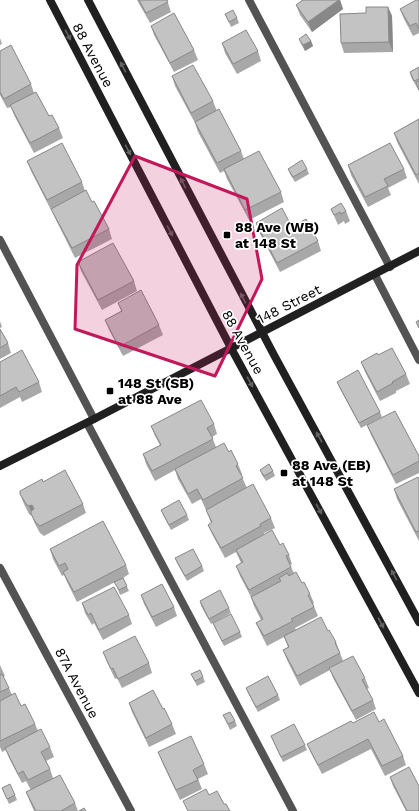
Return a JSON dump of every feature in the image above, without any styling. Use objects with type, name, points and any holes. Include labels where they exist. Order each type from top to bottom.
[{"type":"main road","name":"88 Avenue","points":[[50,0],[232,348],[419,693]]},
{"type":"main road","name":"88 Avenue","points":[[88,0],[262,332],[419,622]]},
{"type":"main road","name":"148 Street","points":[[0,466],[91,421],[419,252]]},
{"type":"street","points":[[249,0],[390,267]]},
{"type":"street","points":[[0,240],[91,421],[293,811]]},
{"type":"street","points":[[375,275],[419,360]]},
{"type":"street","name":"87A Avenue","points":[[0,568],[131,811]]},
{"type":"highlighted area","points":[[135,156],[247,199],[262,279],[215,376],[75,329],[77,265]]},
{"type":"building","points":[[139,0],[167,0],[168,2],[146,13]]},
{"type":"building","points":[[303,0],[339,0],[308,22],[296,5]]},
{"type":"building","points":[[416,0],[419,0],[419,29],[416,23],[410,26],[400,9]]},
{"type":"building","points":[[366,7],[388,7],[389,42],[341,43],[340,14],[366,13]]},
{"type":"building","points":[[233,10],[237,18],[229,22],[225,14]]},
{"type":"building","points":[[174,13],[194,50],[170,63],[151,26]]},
{"type":"building","points":[[246,30],[258,51],[233,64],[222,43]]},
{"type":"building","points":[[306,34],[311,41],[303,45],[299,39]]},
{"type":"building","points":[[11,45],[31,84],[4,99],[0,92],[0,51]]},
{"type":"building","points":[[193,65],[213,101],[191,113],[172,76]]},
{"type":"building","points":[[419,67],[419,79],[414,81],[410,72]]},
{"type":"building","points":[[419,81],[419,90],[416,83]]},
{"type":"building","points":[[36,92],[49,116],[52,115],[59,128],[30,143],[10,105]]},
{"type":"building","points":[[219,109],[241,151],[217,163],[195,122]]},
{"type":"building","points":[[419,119],[419,173],[416,175],[394,133]]},
{"type":"building","points":[[62,143],[82,182],[47,200],[27,161]]},
{"type":"building","points":[[390,143],[404,169],[384,179],[388,186],[365,197],[348,165]]},
{"type":"building","points":[[259,151],[281,192],[245,210],[224,169]]},
{"type":"building","points":[[302,160],[307,169],[293,177],[288,169]]},
{"type":"building","points":[[86,190],[92,202],[94,201],[109,229],[72,248],[51,209]]},
{"type":"building","points":[[341,203],[346,211],[341,214],[340,212],[334,215],[331,209]]},
{"type":"building","points":[[282,208],[292,227],[306,219],[318,241],[277,263],[256,223]]},
{"type":"building","points":[[113,243],[134,281],[98,300],[78,262]]},
{"type":"building","points":[[141,290],[159,325],[119,347],[105,320],[122,311],[118,303]]},
{"type":"building","points":[[419,320],[419,328],[416,322]]},
{"type":"building","points":[[0,329],[8,343],[0,348]]},
{"type":"building","points":[[392,348],[406,374],[377,392],[361,362],[377,353],[378,355]]},
{"type":"building","points":[[22,350],[39,382],[19,392],[16,387],[0,396],[0,362]]},
{"type":"building","points":[[358,370],[380,412],[359,423],[337,382]]},
{"type":"building","points":[[201,400],[214,424],[207,428],[213,439],[152,471],[143,454],[161,445],[151,426]]},
{"type":"building","points":[[395,411],[419,456],[419,461],[393,475],[367,425]]},
{"type":"building","points":[[224,443],[229,452],[231,450],[238,464],[236,466],[243,478],[203,500],[197,489],[188,494],[175,469]]},
{"type":"building","points":[[269,464],[273,471],[264,476],[260,470]]},
{"type":"building","points":[[65,470],[83,504],[40,526],[36,523],[31,514],[31,511],[34,509],[32,505],[29,506],[26,504],[20,494],[20,491],[42,479],[43,482]]},
{"type":"building","points":[[418,477],[419,531],[416,532],[394,489]]},
{"type":"building","points":[[253,484],[271,518],[260,524],[261,526],[221,548],[208,525],[212,522],[206,510]]},
{"type":"building","points":[[179,500],[187,515],[169,525],[161,510]]},
{"type":"building","points":[[103,521],[126,565],[74,592],[63,572],[68,569],[65,563],[59,566],[50,549]]},
{"type":"building","points":[[272,530],[280,545],[283,543],[289,555],[286,556],[291,567],[249,590],[236,566],[243,562],[236,550]]},
{"type":"building","points":[[193,549],[202,566],[185,576],[175,558]]},
{"type":"building","points":[[296,572],[302,583],[304,582],[314,607],[291,619],[293,621],[264,636],[256,623],[263,619],[251,597],[281,581],[279,578],[287,573],[289,576]]},
{"type":"building","points":[[123,578],[127,586],[119,590],[114,582]]},
{"type":"building","points":[[162,584],[174,607],[152,617],[141,595]]},
{"type":"building","points":[[114,587],[129,615],[99,630],[91,613],[88,615],[82,603]]},
{"type":"building","points":[[220,590],[229,608],[209,619],[200,601]]},
{"type":"building","points":[[231,614],[240,632],[222,641],[213,623]]},
{"type":"building","points":[[321,617],[328,631],[329,630],[336,642],[335,643],[340,653],[297,676],[283,650],[289,647],[284,636]]},
{"type":"building","points":[[135,636],[149,663],[118,679],[113,668],[111,669],[103,652]]},
{"type":"building","points":[[353,656],[365,678],[362,680],[373,700],[352,711],[329,668]]},
{"type":"building","points":[[200,670],[203,677],[195,681],[191,674]]},
{"type":"building","points":[[2,674],[9,688],[0,692],[0,675]]},
{"type":"building","points":[[268,676],[278,695],[256,707],[246,688]]},
{"type":"building","points":[[153,690],[172,724],[146,738],[129,703]]},
{"type":"building","points":[[15,693],[21,706],[25,704],[35,724],[0,741],[0,701]]},
{"type":"building","points":[[230,712],[235,721],[228,724],[223,715]]},
{"type":"building","points":[[374,712],[379,722],[384,719],[403,756],[382,766],[368,739],[318,765],[307,744],[351,721],[353,723]]},
{"type":"building","points":[[294,724],[305,745],[281,757],[271,736]]},
{"type":"building","points":[[41,729],[50,747],[41,752],[50,769],[28,780],[23,771],[18,774],[5,748]]},
{"type":"building","points":[[191,736],[204,764],[193,770],[198,780],[176,790],[158,752]]},
{"type":"building","points":[[409,767],[419,786],[418,811],[407,811],[390,777]]},
{"type":"building","points":[[60,775],[75,803],[61,811],[36,811],[26,792]]},
{"type":"building","points":[[10,784],[15,795],[7,799],[2,788]]},
{"type":"building","points":[[206,789],[209,795],[217,791],[224,804],[226,804],[230,811],[188,811],[183,801]]},
{"type":"building","points":[[84,808],[86,811],[79,811]]},
{"type":"place","name":"88 Ave (WB) at 148 St","points":[[227,235]]},
{"type":"place","name":"148 St (SB) at 88 Ave","points":[[110,391]]},
{"type":"place","name":"88 Ave (EB) at 148 St","points":[[284,473]]}]
